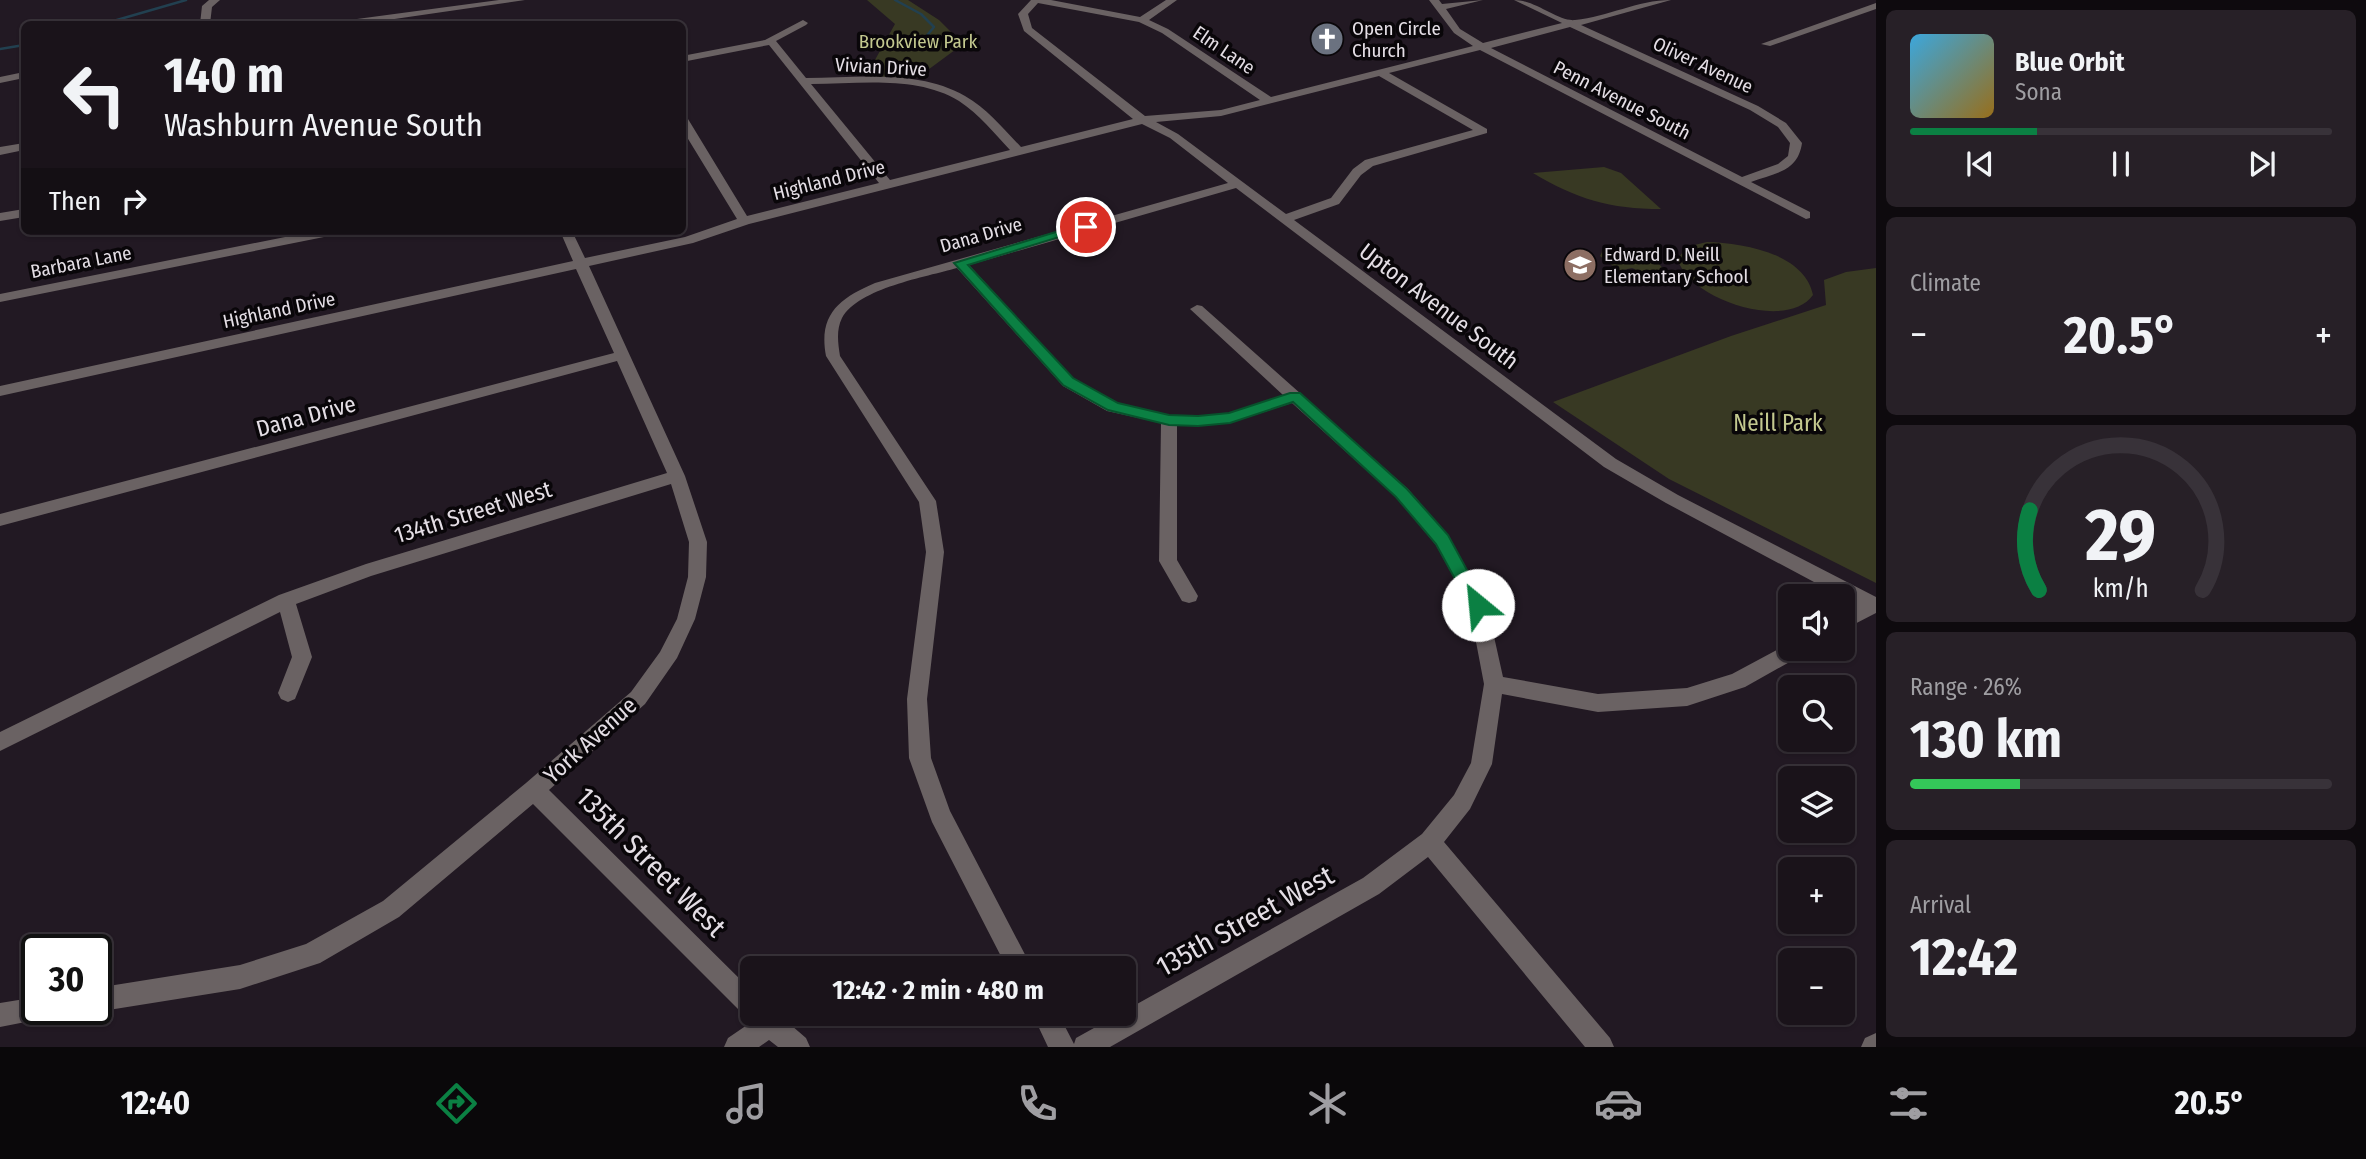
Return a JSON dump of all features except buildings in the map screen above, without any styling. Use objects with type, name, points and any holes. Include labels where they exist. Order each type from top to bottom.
[{"type":"street","points":[[205,21],[207,6],[215,0]]},
{"type":"street","points":[[361,21],[483,2],[520,0]]},
{"type":"street","name":"Elm Lane","points":[[1036,0],[1142,20],[1165,31],[1269,101]]},
{"type":"street","name":"Upton Avenue South","points":[[1036,0],[1023,14],[1027,29],[1132,114],[1174,136],[1610,463],[1672,499],[1875,605]]},
{"type":"street","points":[[1142,20],[1172,0]]},
{"type":"street","points":[[1436,4],[1478,0]]},
{"type":"street","name":"Oliver Avenue","points":[[1519,0],[1754,108],[1782,125],[1796,142],[1794,158],[1782,167],[1741,181]]},
{"type":"street","name":"Highland Drive","points":[[0,391],[688,240],[744,221],[1143,120],[1221,113],[1658,1]]},
{"type":"street","name":"Penn Avenue South","points":[[1436,4],[1457,31],[1482,47],[1806,215]]},
{"type":"street","points":[[1766,44],[1876,6]]},
{"type":"street","points":[[686,58],[771,42],[770,40],[803,23]]},
{"type":"street","points":[[771,42],[887,185]]},
{"type":"street","points":[[1284,219],[1335,201],[1357,172],[1369,163],[1483,131],[1381,73]]},
{"type":"street","points":[[0,80],[21,76]]},
{"type":"street","name":"Vivian Drive","points":[[803,81],[904,82],[941,89],[967,101],[1018,151]]},
{"type":"street","points":[[686,126],[744,221]]},
{"type":"street","points":[[0,151],[21,148]]},
{"type":"street","name":"Dana Drive","points":[[1014,956],[940,815],[920,758],[917,699],[935,552],[926,501],[833,356],[828,337],[836,314],[859,294],[1237,184]]},
{"type":"street","points":[[0,217],[21,214]]},
{"type":"street","name":"Barbara Lane","points":[[0,298],[314,235]]},
{"type":"street","name":"York Avenue","points":[[112,997],[240,977],[312,954],[391,909],[534,790],[638,698],[667,658],[686,619],[697,577],[698,542],[677,476],[568,235]]},
{"type":"street","points":[[960,263],[1068,382],[1113,407],[1169,420],[1230,418],[1295,396]]},
{"type":"street","points":[[1197,309],[1402,493],[1442,540],[1478,605],[1494,684],[1598,703],[1687,697],[1738,681],[1778,659]]},
{"type":"street","name":"Dana Drive","points":[[0,520],[623,355]]},
{"type":"street","points":[[1169,420],[1168,561],[1189,596]]},
{"type":"street","name":"134th Street West","points":[[0,742],[286,600],[366,570],[677,476]]},
{"type":"street","points":[[286,600],[302,657],[288,693]]},
{"type":"street","points":[[1855,616],[1875,605]]},
{"type":"street","name":"135th Street West","points":[[1085,1047],[1371,886],[1430,842],[1462,802],[1481,764],[1494,684]]},
{"type":"street","name":"135th Street West","points":[[534,790],[740,995]]},
{"type":"street","points":[[1430,842],[1601,1047]]},
{"type":"street","points":[[2,1015],[21,1012]]},
{"type":"street","points":[[737,1047],[752,1026]]},
{"type":"street","name":"135th Street West","points":[[773,1026],[797,1047]]},
{"type":"street","points":[[1051,1026],[1062,1047]]},
{"type":"green space","name":"Brookview Park","points":[[867,0],[908,0],[939,20],[963,44],[917,78],[866,76],[895,24]]},
{"type":"green space","points":[[1604,167],[1621,173],[1661,209],[1626,207],[1594,201],[1564,190],[1533,173]]},
{"type":"green space","points":[[1707,242],[1754,248],[1785,260],[1798,269],[1808,281],[1813,295],[1800,306],[1782,311],[1740,306],[1719,298],[1700,287],[1686,274],[1678,260],[1686,249]]},
{"type":"green space","points":[[1605,246],[1659,264],[1675,282],[1664,282],[1632,268],[1619,271],[1600,256]]},
{"type":"green space","name":"Neill Park","points":[[1876,268],[1876,583],[1669,479],[1553,402],[1731,336],[1826,305],[1824,280],[1846,272]]},
{"type":"waterway","points":[[113,21],[186,0]]},
{"type":"waterway","points":[[895,0],[921,14],[934,27],[924,39]]},
{"type":"waterway","points":[[0,49],[21,46]]},
{"type":"place","name":"Open Circle Church","points":[[1327,39]]},
{"type":"place","name":"Edward D. Neill Elementary School","points":[[1580,265]]},
{"type":"route","points":[[1086,227],[960,263],[1068,382],[1113,407],[1169,420],[1198,421],[1230,418],[1295,396],[1402,493],[1442,540],[1478,605]]}]
